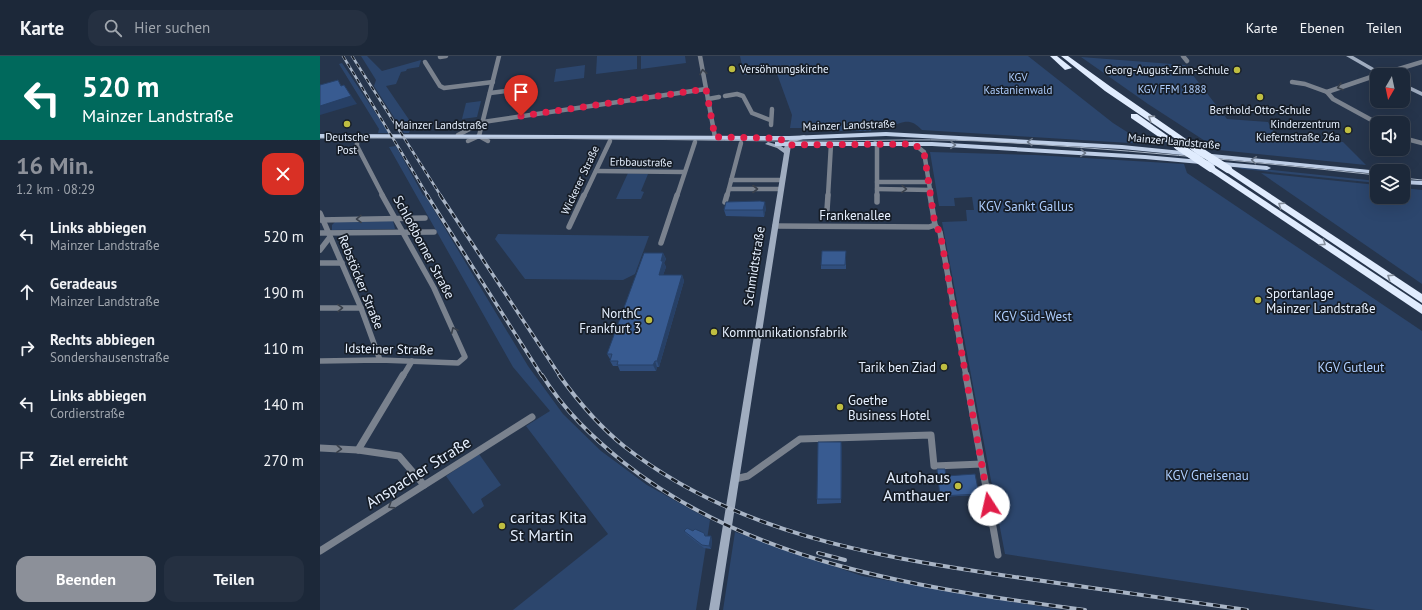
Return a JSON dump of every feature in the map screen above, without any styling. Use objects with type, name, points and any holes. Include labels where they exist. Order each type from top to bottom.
[{"type":"highway","points":[[1053,56],[1089,84],[1178,146],[1422,310]]},
{"type":"highway","points":[[1064,56],[1108,89],[1422,299]]},
{"type":"main road","points":[[1349,56],[1370,69]]},
{"type":"main road","points":[[1410,88],[1422,94]]},
{"type":"main road","name":"Mainzer Landstraße","points":[[320,136],[458,135],[774,138],[886,134],[1094,145],[1370,171]]},
{"type":"main road","points":[[774,138],[783,140],[788,145],[792,141],[804,137]]},
{"type":"main road","name":"Mainzer Landstraße","points":[[320,140],[610,141],[788,145],[875,143],[932,144],[1145,157],[1370,178]]},
{"type":"main road","points":[[768,144],[779,146],[787,153]]},
{"type":"main road","name":"Schmidtstraße","points":[[714,610],[788,145]]},
{"type":"main road","points":[[1410,176],[1422,177]]},
{"type":"main road","points":[[1410,183],[1422,184]]},
{"type":"street","points":[[440,57],[446,56]]},
{"type":"street","points":[[480,136],[499,56]]},
{"type":"street","points":[[700,56],[715,137]]},
{"type":"street","points":[[1183,56],[1187,61]]},
{"type":"street","points":[[425,62],[440,86],[444,88],[493,82]]},
{"type":"street","points":[[1403,68],[1422,62]]},
{"type":"street","points":[[1327,92],[1370,78]]},
{"type":"street","points":[[1292,82],[1305,84],[1327,92],[1333,99],[1370,119]]},
{"type":"street","points":[[490,93],[530,88]]},
{"type":"street","points":[[458,135],[483,122],[706,89]]},
{"type":"street","points":[[725,96],[737,94],[743,96],[751,114],[770,122],[773,114],[772,109]]},
{"type":"street","points":[[708,98],[719,97]]},
{"type":"street","points":[[468,141],[480,136]]},
{"type":"street","points":[[480,136],[488,141]]},
{"type":"street","points":[[1410,140],[1422,144]]},
{"type":"street","name":"Schloßborner Straße","points":[[357,141],[357,146],[402,232],[434,288],[464,352],[465,356],[458,362]]},
{"type":"street","name":"Wickerer Straße","points":[[569,227],[610,141]]},
{"type":"street","points":[[661,243],[695,142]]},
{"type":"street","points":[[726,202],[741,143]]},
{"type":"street","points":[[875,143],[877,146],[877,202]]},
{"type":"street","points":[[827,210],[831,144]]},
{"type":"street","points":[[914,144],[924,152],[930,182],[935,225],[940,232],[998,555]]},
{"type":"street","points":[[924,152],[932,144]]},
{"type":"street","name":"Erbbaustraße","points":[[596,171],[684,172]]},
{"type":"street","points":[[731,180],[782,180]]},
{"type":"street","points":[[877,182],[930,182]]},
{"type":"street","points":[[729,189],[781,189]]},
{"type":"street","points":[[877,189],[931,190]]},
{"type":"street","name":"Rebstöcker Straße","points":[[320,213],[321,220],[342,263],[361,308],[380,360]]},
{"type":"street","points":[[321,220],[425,218]]},
{"type":"street","name":"Frankenallee","points":[[775,226],[929,227],[935,225]]},
{"type":"street","points":[[320,233],[329,235],[434,232]]},
{"type":"street","points":[[320,250],[329,235]]},
{"type":"street","points":[[320,264],[342,263]]},
{"type":"street","points":[[320,308],[361,308]]},
{"type":"street","name":"Idsteiner Straße","points":[[320,361],[380,360],[458,362]]},
{"type":"street","points":[[358,450],[412,361]]},
{"type":"street","name":"Anspacher Straße","points":[[320,552],[532,417]]},
{"type":"street","points":[[735,479],[748,476],[800,439],[930,435],[934,466],[982,464]]},
{"type":"street","points":[[320,448],[358,450],[399,456],[424,485]]},
{"type":"green space","points":[[361,56],[367,56],[382,71],[421,60],[419,67],[407,69],[406,71],[401,72],[396,84],[386,86],[412,124],[409,133],[404,133],[374,86],[376,80]]},
{"type":"green space","points":[[597,56],[637,56],[637,69],[596,74]]},
{"type":"green space","points":[[641,56],[685,56],[686,63],[641,69]]},
{"type":"green space","name":"KGV Kastanienwald","points":[[740,56],[1028,56],[1113,123],[1146,144],[922,130],[914,123],[910,122],[889,127],[872,127],[871,131],[809,131],[810,128],[790,128],[792,115],[776,71],[744,75]]},
{"type":"green space","name":"KGV FFM 1888","points":[[1081,57],[1185,65],[1227,119],[1268,122],[1276,136],[1343,142],[1366,165],[1219,150],[1148,104]]},
{"type":"green space","points":[[342,63],[389,133],[378,133],[379,129],[339,64]]},
{"type":"green space","points":[[585,65],[584,78],[554,82],[556,69]]},
{"type":"green space","points":[[481,101],[477,117],[462,119],[466,103]]},
{"type":"green space","points":[[396,146],[423,195],[426,197],[528,366],[563,414],[601,451],[647,485],[710,520],[696,610],[513,610],[608,534],[526,426],[550,411],[513,367],[389,147]]},
{"type":"green space","points":[[930,152],[1035,155],[1184,164],[1187,173],[1422,331],[1422,610],[1375,610],[1005,554],[942,222],[967,221],[966,210],[974,210],[972,197],[954,198],[955,206],[939,206]]},
{"type":"green space","points":[[1235,166],[1370,180],[1370,182],[1242,169]]},
{"type":"green space","points":[[628,173],[648,174],[641,191],[644,192],[641,199],[616,199]]},
{"type":"green space","points":[[1261,173],[1370,184],[1370,204],[1410,204],[1410,189],[1422,190],[1422,284]]},
{"type":"green space","points":[[393,221],[395,229],[332,230],[332,225],[335,222]]},
{"type":"green space","points":[[498,234],[649,236],[635,274],[623,280],[525,279],[495,239]]},
{"type":"green space","points":[[479,454],[501,485],[481,499],[484,506],[473,514],[446,476]]},
{"type":"green space","points":[[735,532],[862,576],[1061,610],[723,610]]},
{"type":"building","points":[[338,80],[341,86],[344,85],[351,96],[320,106],[320,85]]},
{"type":"building","points":[[726,202],[765,202],[763,210],[724,210]]},
{"type":"building","points":[[822,251],[846,251],[845,265],[821,265]]},
{"type":"building","name":"NorthC Frankfurt 3","points":[[644,253],[663,253],[661,261],[663,261],[659,275],[682,275],[657,361],[655,361],[653,365],[617,365],[618,361],[610,361],[612,354],[607,354]]},
{"type":"building","points":[[818,442],[841,442],[841,499],[817,499]]},
{"type":"building","name":"Autohaus Amthauer","points":[[937,469],[945,469],[946,476],[975,474],[979,494],[940,496]]},
{"type":"building","points":[[687,528],[693,531],[695,529],[704,533],[705,536],[711,536],[709,546],[702,545],[684,531]]},
{"type":"tram line","points":[[320,138],[980,141],[1178,155],[1370,174]]},
{"type":"tram line","points":[[1410,179],[1422,180]]},
{"type":"railway","points":[[343,56],[428,196]]},
{"type":"railway","points":[[352,56],[441,196]]},
{"type":"railway","points":[[427,195],[542,376]]},
{"type":"railway","points":[[440,195],[560,376]]},
{"type":"railway","points":[[542,375],[559,400],[579,422],[623,462],[674,497],[728,526],[784,549],[843,567],[903,581],[964,592],[1085,610]]},
{"type":"railway","points":[[559,375],[590,413],[625,447],[667,476],[711,500],[757,520],[804,535],[901,559],[1001,575],[1247,610]]},
{"type":"railway","points":[[818,553],[845,560]]},
{"type":"place","name":"Versöhnungskirche","points":[[732,69]]},
{"type":"place","name":"Georg-August-Zinn-Schule","points":[[1237,70]]},
{"type":"place","name":"Berthold-Otto-Schule","points":[[1260,97]]},
{"type":"place","name":"Deutsche Post","points":[[347,124]]},
{"type":"place","name":"Kinderzentrum Kiefernstraße 26a","points":[[1348,130]]},
{"type":"place","name":"Sportanlage Mainzer Landstraße","points":[[1258,300]]},
{"type":"place","name":"NorthC Frankfurt 3","points":[[649,320]]},
{"type":"place","name":"Kommunikationsfabrik","points":[[714,332]]},
{"type":"place","name":"Tarik ben Ziad","points":[[944,367]]},
{"type":"place","name":"Goethe Business Hotel","points":[[840,407]]},
{"type":"place","name":"Autohaus Amthauer","points":[[958,486]]},
{"type":"place","name":"caritas Kita St Martin","points":[[502,526]]},
{"type":"route","points":[[521,116],[706,89],[715,137],[774,138],[787,142],[788,145],[875,143],[914,144],[921,147],[924,152],[930,182],[936,223],[935,225],[940,232],[989,505]]},
{"type":"park label","name":"KGV Sankt Gallus","points":[[1026,206]]},
{"type":"park label","name":"KGV Süd-West","points":[[1033,316]]},
{"type":"park label","name":"KGV Gutleut","points":[[1351,367]]},
{"type":"park label","name":"KGV Gneisenau","points":[[1207,475]]}]
